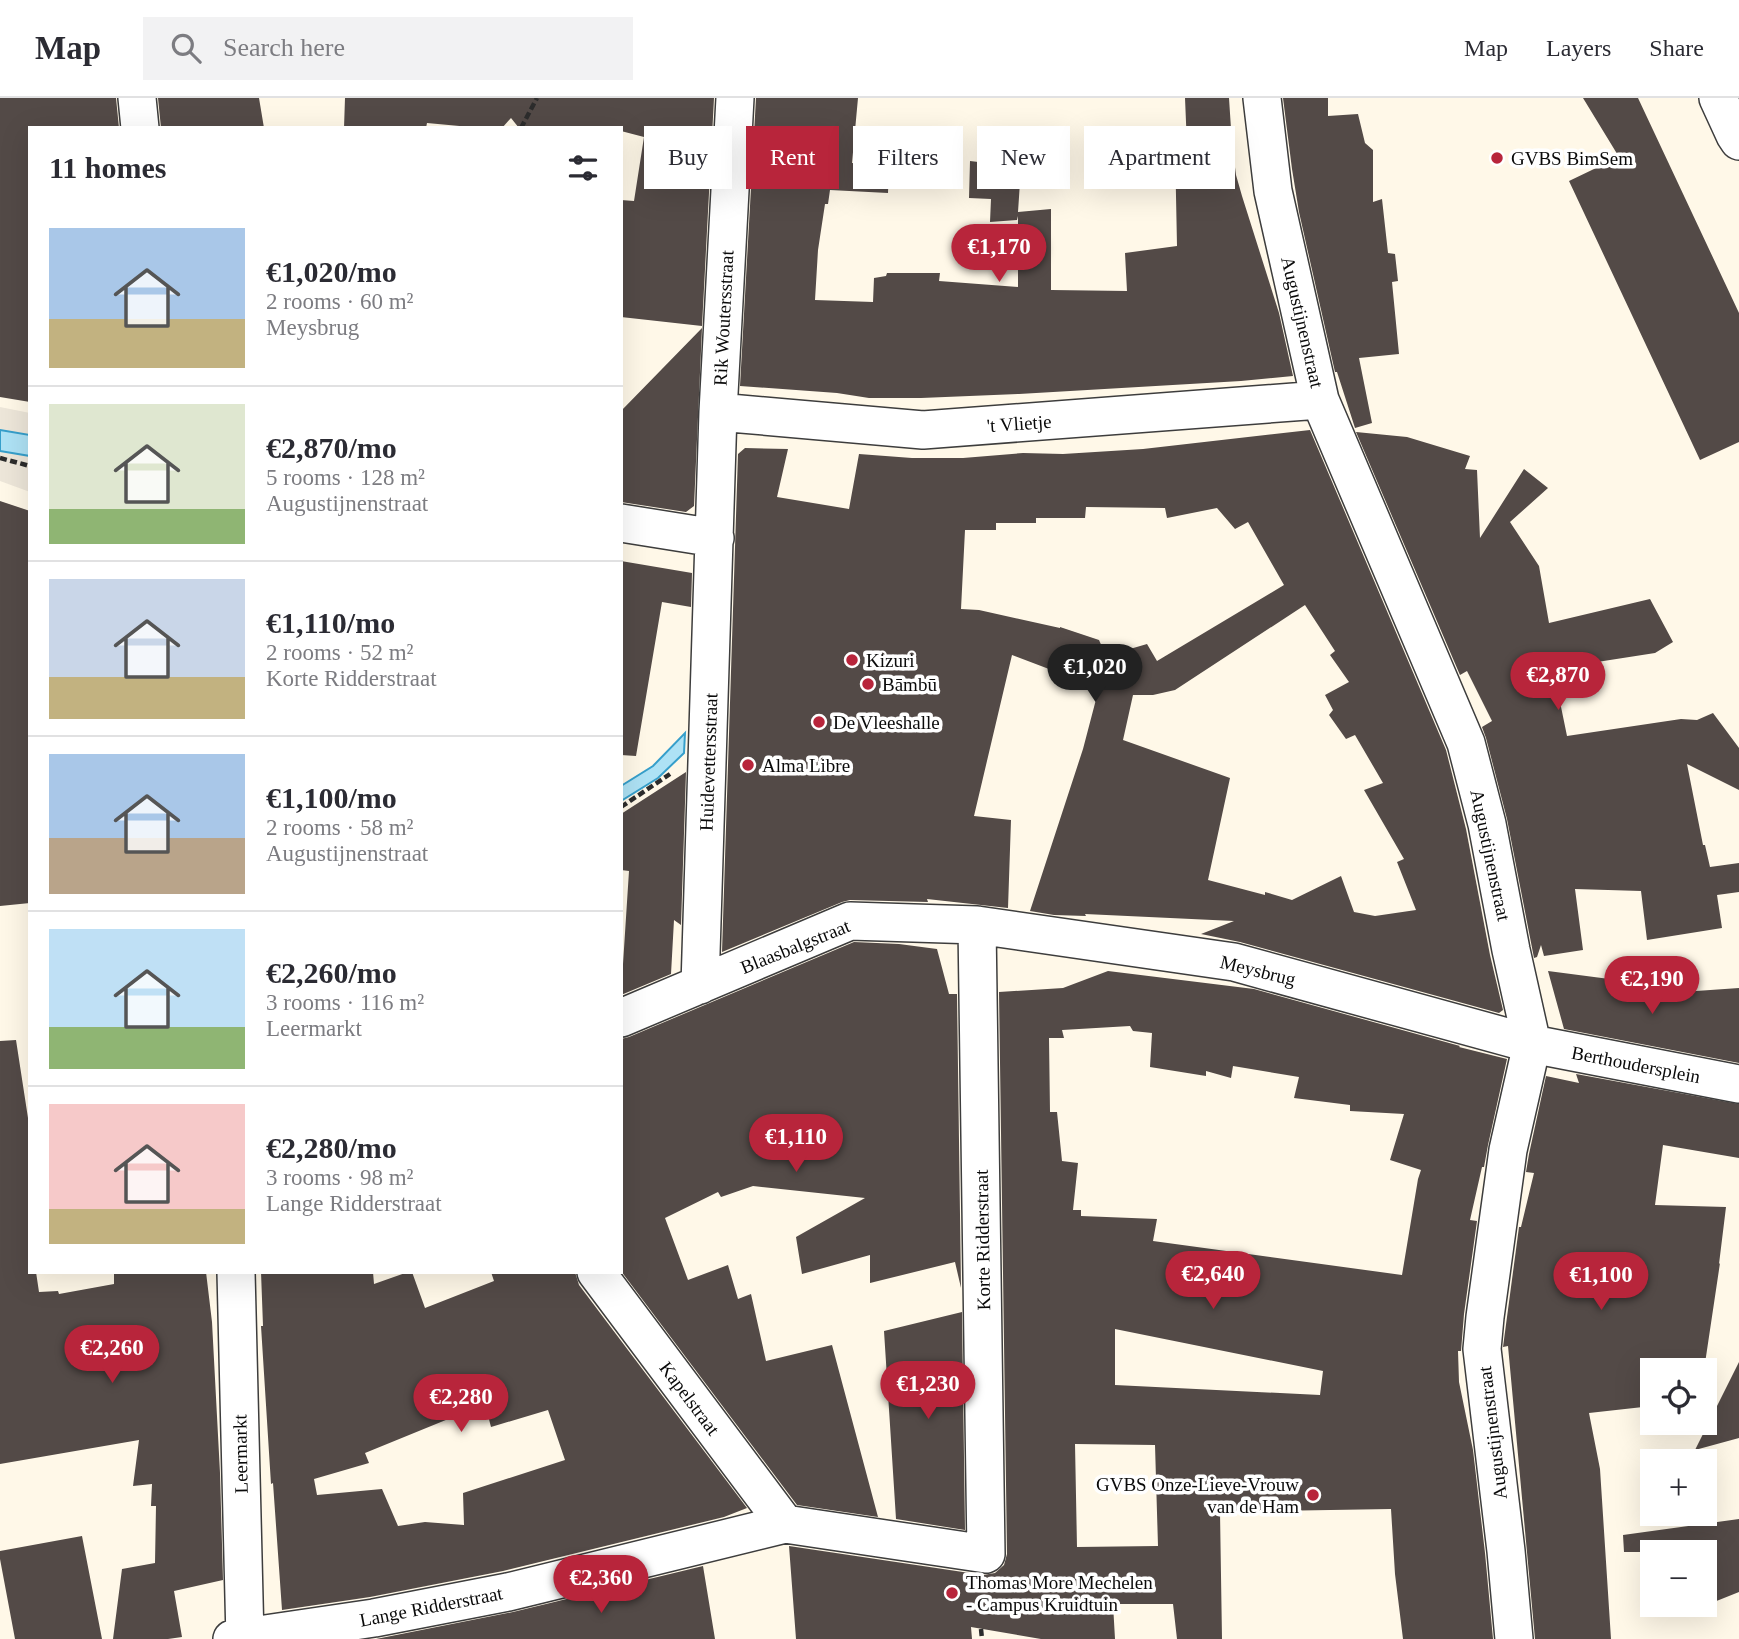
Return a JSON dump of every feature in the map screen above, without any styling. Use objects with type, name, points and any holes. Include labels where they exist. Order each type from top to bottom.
[{"type":"street","points":[[137,98],[139,126]]},
{"type":"street","name":"Rik Woutersstraat","points":[[715,538],[718,412],[735,98]]},
{"type":"street","name":"Augustijnenstraat","points":[[1262,98],[1273,191],[1320,400],[1466,743],[1487,824],[1532,1044],[1508,1150],[1482,1349],[1514,1639]]},
{"type":"street","points":[[1718,98],[1739,141]]},
{"type":"street","name":"'t Vlietje","points":[[718,412],[923,430],[1320,400]]},
{"type":"street","points":[[623,523],[715,538]]},
{"type":"street","name":"Huidevettersstraat","points":[[700,985],[715,538]]},
{"type":"street","name":"Blaasbalgstraat","points":[[623,1017],[850,921],[977,925]]},
{"type":"street","name":"Meysbrug","points":[[977,925],[1234,962],[1532,1044]]},
{"type":"street","name":"Korte Ridderstraat","points":[[977,925],[986,1554]]},
{"type":"street","name":"Berthoudersplein","points":[[1532,1044],[1739,1084]]},
{"type":"street","name":"Leermarkt","points":[[236,1274],[241,1638]]},
{"type":"street","name":"Kapelstraat","points":[[598,1274],[785,1524]]},
{"type":"street","name":"Lange Ridderstraat","points":[[241,1638],[374,1618],[508,1592],[785,1524],[986,1554]]},
{"type":"path","points":[[522,126],[537,98]]},
{"type":"path","points":[[0,458],[28,465]]},
{"type":"path","points":[[623,806],[708,747]]},
{"type":"path","points":[[981,1629],[982,1639]]},
{"type":"shaded area","points":[[0,407],[28,413],[28,435],[0,430]]},
{"type":"shaded area","points":[[0,451],[28,456],[28,491],[0,481]]},
{"type":"water","points":[[0,430],[28,435],[28,456],[0,451]]},
{"type":"water","points":[[685,733],[684,753],[658,778],[623,800],[623,785],[653,766]]},
{"type":"building","points":[[0,98],[116,98],[119,126],[28,126],[28,402],[0,397]]},
{"type":"building","points":[[158,98],[259,98],[264,126],[161,126]]},
{"type":"building","points":[[345,98],[714,98],[713,126],[644,126],[644,137],[623,132],[623,126],[517,126],[511,118],[504,126],[427,123],[426,126],[344,126]]},
{"type":"building","points":[[756,98],[858,98],[855,126],[853,126],[853,189],[888,189],[888,193],[830,190],[828,204],[825,204],[818,250],[815,300],[873,302],[874,278],[886,276],[887,273],[940,273],[939,281],[1018,287],[1018,216],[1017,220],[990,222],[991,199],[969,198],[970,161],[977,162],[977,189],[1020,189],[1018,212],[1051,209],[1051,290],[1127,291],[1125,253],[1177,246],[1176,189],[1235,189],[1235,167],[1279,313],[1293,376],[921,398],[869,398],[740,386],[751,189],[839,189],[839,126],[754,126]]},
{"type":"building","points":[[1185,98],[1229,98],[1231,126],[1186,126]]},
{"type":"building","points":[[1283,98],[1328,98],[1328,116],[1358,114],[1365,143],[1373,150],[1373,202],[1382,199],[1388,253],[1395,254],[1398,281],[1392,282],[1399,354],[1359,358],[1372,423],[1355,428],[1335,372],[1299,212]]},
{"type":"building","points":[[1583,98],[1638,98],[1739,313],[1739,442],[1700,460],[1569,181],[1619,157]]},
{"type":"building","points":[[644,137],[644,189],[709,189],[702,326],[623,317],[623,200],[634,201]]},
{"type":"building","points":[[702,328],[694,506],[686,512],[623,502],[623,409]]},
{"type":"building","points":[[1310,430],[1446,750],[1466,829],[1503,1010],[1499,1013],[1240,942],[1201,934],[1234,921],[1054,915],[1030,911],[1083,749],[1099,688],[1012,655],[974,816],[1011,820],[1008,908],[927,899],[928,902],[850,900],[722,952],[738,454],[745,448],[788,449],[777,497],[849,509],[859,454],[963,458],[1143,449]],"holes":[[[1086,507],[1165,508],[1167,518],[1217,508],[1235,529],[1248,522],[1284,585],[1157,661],[1147,644],[1106,656],[1099,640],[1060,627],[979,610],[961,609],[965,530],[996,530],[996,523],[1036,523],[1036,518],[1085,518]],[[1305,605],[1335,651],[1330,655],[1349,682],[1325,695],[1333,710],[1329,715],[1346,739],[1355,735],[1383,783],[1364,790],[1404,859],[1397,862],[1416,910],[1375,916],[1354,912],[1341,876],[1292,900],[1208,880],[1230,778],[1123,740],[1133,695],[1153,695],[1175,690]]]},
{"type":"building","points":[[1356,432],[1407,437],[1470,456],[1465,469],[1477,470],[1480,538],[1524,469],[1548,488],[1510,522],[1539,566],[1549,623],[1650,599],[1673,642],[1655,653],[1565,667],[1562,693],[1559,697],[1567,736],[1681,719],[1697,720],[1713,713],[1739,748],[1739,790],[1687,764],[1710,867],[1739,863],[1739,892],[1717,895],[1722,928],[1647,940],[1641,891],[1575,889],[1583,950],[1544,956],[1541,945],[1537,957],[1534,958],[1507,819],[1482,727],[1492,721],[1467,671],[1460,675]]},
{"type":"building","points":[[0,501],[28,510],[28,903],[0,906]]},
{"type":"building","points":[[623,561],[692,573],[691,607],[662,602],[636,756],[623,755]]},
{"type":"building","points":[[686,772],[681,925],[674,920],[671,974],[623,994],[629,871],[623,870],[623,813]]},
{"type":"building","points":[[854,942],[937,949],[949,994],[957,994],[961,1288],[955,1262],[870,1283],[870,1255],[802,1274],[796,1237],[865,1198],[753,1186],[721,1197],[718,1192],[665,1218],[688,1280],[728,1265],[738,1299],[751,1294],[766,1361],[832,1345],[878,1517],[797,1505],[623,1274],[623,1038]]},
{"type":"building","points":[[1108,971],[1254,989],[1507,1059],[1470,1220],[1477,1221],[1461,1351],[1458,1351],[1459,1382],[1473,1450],[1493,1639],[1403,1639],[1391,1509],[1220,1512],[1222,1639],[1177,1639],[1173,1604],[1113,1604],[1115,1639],[1041,1639],[971,1627],[972,1639],[796,1639],[789,1546],[983,1575],[995,1573],[1004,1565],[1007,1554],[999,992],[1063,988]],"holes":[[[1130,1026],[1133,1031],[1152,1033],[1150,1067],[1206,1076],[1206,1071],[1231,1078],[1233,1066],[1299,1077],[1294,1098],[1350,1105],[1350,1111],[1404,1114],[1390,1160],[1421,1170],[1402,1275],[1153,1241],[1157,1219],[1081,1216],[1081,1210],[1073,1210],[1078,1163],[1062,1161],[1057,1112],[1050,1112],[1049,1038],[1064,1038],[1062,1030]],[[1115,1329],[1323,1371],[1320,1395],[1115,1385]],[[1075,1444],[1155,1445],[1158,1546],[1077,1547]]]},
{"type":"building","points":[[1548,971],[1617,980],[1615,991],[1666,1002],[1671,988],[1696,991],[1739,988],[1739,1063],[1564,1029]]},
{"type":"building","points":[[16,1040],[28,1118],[28,1274],[36,1274],[39,1292],[58,1291],[59,1294],[114,1284],[114,1274],[206,1274],[212,1322],[223,1580],[174,1591],[182,1637],[113,1639],[122,1569],[155,1563],[156,1506],[151,1506],[152,1484],[133,1486],[139,1440],[0,1464],[0,1041]]},
{"type":"building","points":[[1576,1074],[1739,1104],[1739,1158],[1663,1145],[1655,1205],[1726,1207],[1706,1358],[1640,1358],[1640,1407],[1589,1413],[1600,1469],[1611,1639],[1535,1639],[1508,1346],[1503,1347],[1519,1227],[1534,1173],[1526,1172],[1546,1076],[1579,1083]]},
{"type":"building","points":[[261,1274],[373,1274],[374,1284],[402,1274],[413,1274],[425,1308],[494,1281],[492,1274],[576,1274],[579,1285],[747,1508],[724,1517],[503,1571],[370,1597],[282,1610],[261,1326]],"holes":[[[485,1404],[491,1427],[548,1410],[565,1460],[463,1493],[464,1525],[425,1522],[398,1526],[382,1489],[317,1495],[314,1479],[369,1463],[365,1453]]]},
{"type":"building","points":[[962,1312],[965,1530],[896,1519],[884,1331]]},
{"type":"building","points":[[1739,1362],[1739,1438],[1696,1449],[1702,1435],[1717,1435],[1717,1406]]},
{"type":"building","points":[[1739,1519],[1739,1592],[1717,1601],[1717,1540],[1640,1540],[1640,1552],[1624,1552],[1623,1535],[1688,1526],[1717,1526],[1717,1522]]},
{"type":"building","points":[[82,1536],[102,1639],[15,1639],[0,1551]]},
{"type":"building","points":[[703,1566],[715,1639],[376,1639],[513,1612]]},
{"type":"place","name":"GVBS BimSem","points":[[1497,158]]},
{"type":"place","name":"Kizuri","points":[[852,660]]},
{"type":"place","name":"Bāmbū","points":[[868,684]]},
{"type":"place","name":"De Vleeshalle","points":[[819,722]]},
{"type":"place","name":"Alma Libre","points":[[748,765]]},
{"type":"place","name":"GVBS Onze-Lieve-Vrouw van de Ham","points":[[1313,1495]]},
{"type":"place","name":"Thomas More Mechelen - Campus Kruidtuin","points":[[952,1593]]}]
